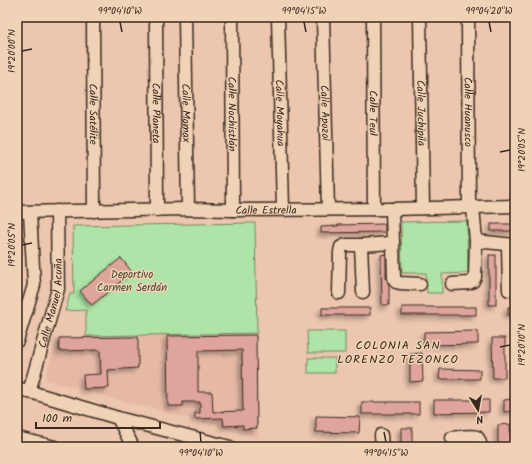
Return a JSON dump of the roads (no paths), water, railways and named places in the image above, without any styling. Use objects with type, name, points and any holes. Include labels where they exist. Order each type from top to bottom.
[{"type":"street","name":"Calle Satélite","points":[[93,17],[94,211]]},
{"type":"street","name":"Calle Planeta","points":[[156,17],[156,210]]},
{"type":"street","name":"Calle Momax","points":[[185,17],[188,209]]},
{"type":"street","name":"Calle Nochistlán","points":[[232,17],[233,210]]},
{"type":"street","name":"Calle Moyahua","points":[[278,17],[283,209]]},
{"type":"street","name":"Calle Apozol","points":[[323,17],[328,209]]},
{"type":"street","name":"Calle Teul","points":[[373,17],[374,209]]},
{"type":"street","name":"Calle Juchipila","points":[[420,17],[423,208]]},
{"type":"street","name":"Calle Huanusco","points":[[452,284],[473,282],[475,277],[476,241],[471,207],[468,17]]},
{"type":"street","name":"Calle Estrella","points":[[17,212],[188,209],[392,209],[515,206]]},
{"type":"street","points":[[392,209],[394,278],[396,282],[400,284],[420,284]]},
{"type":"street","name":"Calle Manuel Acuña","points":[[30,392],[58,288],[58,211]]},
{"type":"street","name":"Calle Manuel Acuña","points":[[17,341],[34,285],[30,212]]},
{"type":"street","points":[[476,241],[511,245],[509,290]]},
{"type":"street","points":[[340,293],[341,247],[346,245],[393,243]]},
{"type":"street","points":[[361,245],[363,292]]},
{"type":"street","points":[[17,388],[194,442],[230,447]]},
{"type":"street","points":[[118,418],[133,447]]},
{"type":"street","points":[[452,438],[473,436],[480,442],[481,447]]},
{"type":"street","points":[[17,438],[55,447]]},
{"type":"district","name":"COLONIA SAN LORENZO TEZONCO","points":[[398,352]]},
{"type":"park label","name":"Deportivo Carmen Serdán","points":[[132,280]]}]
